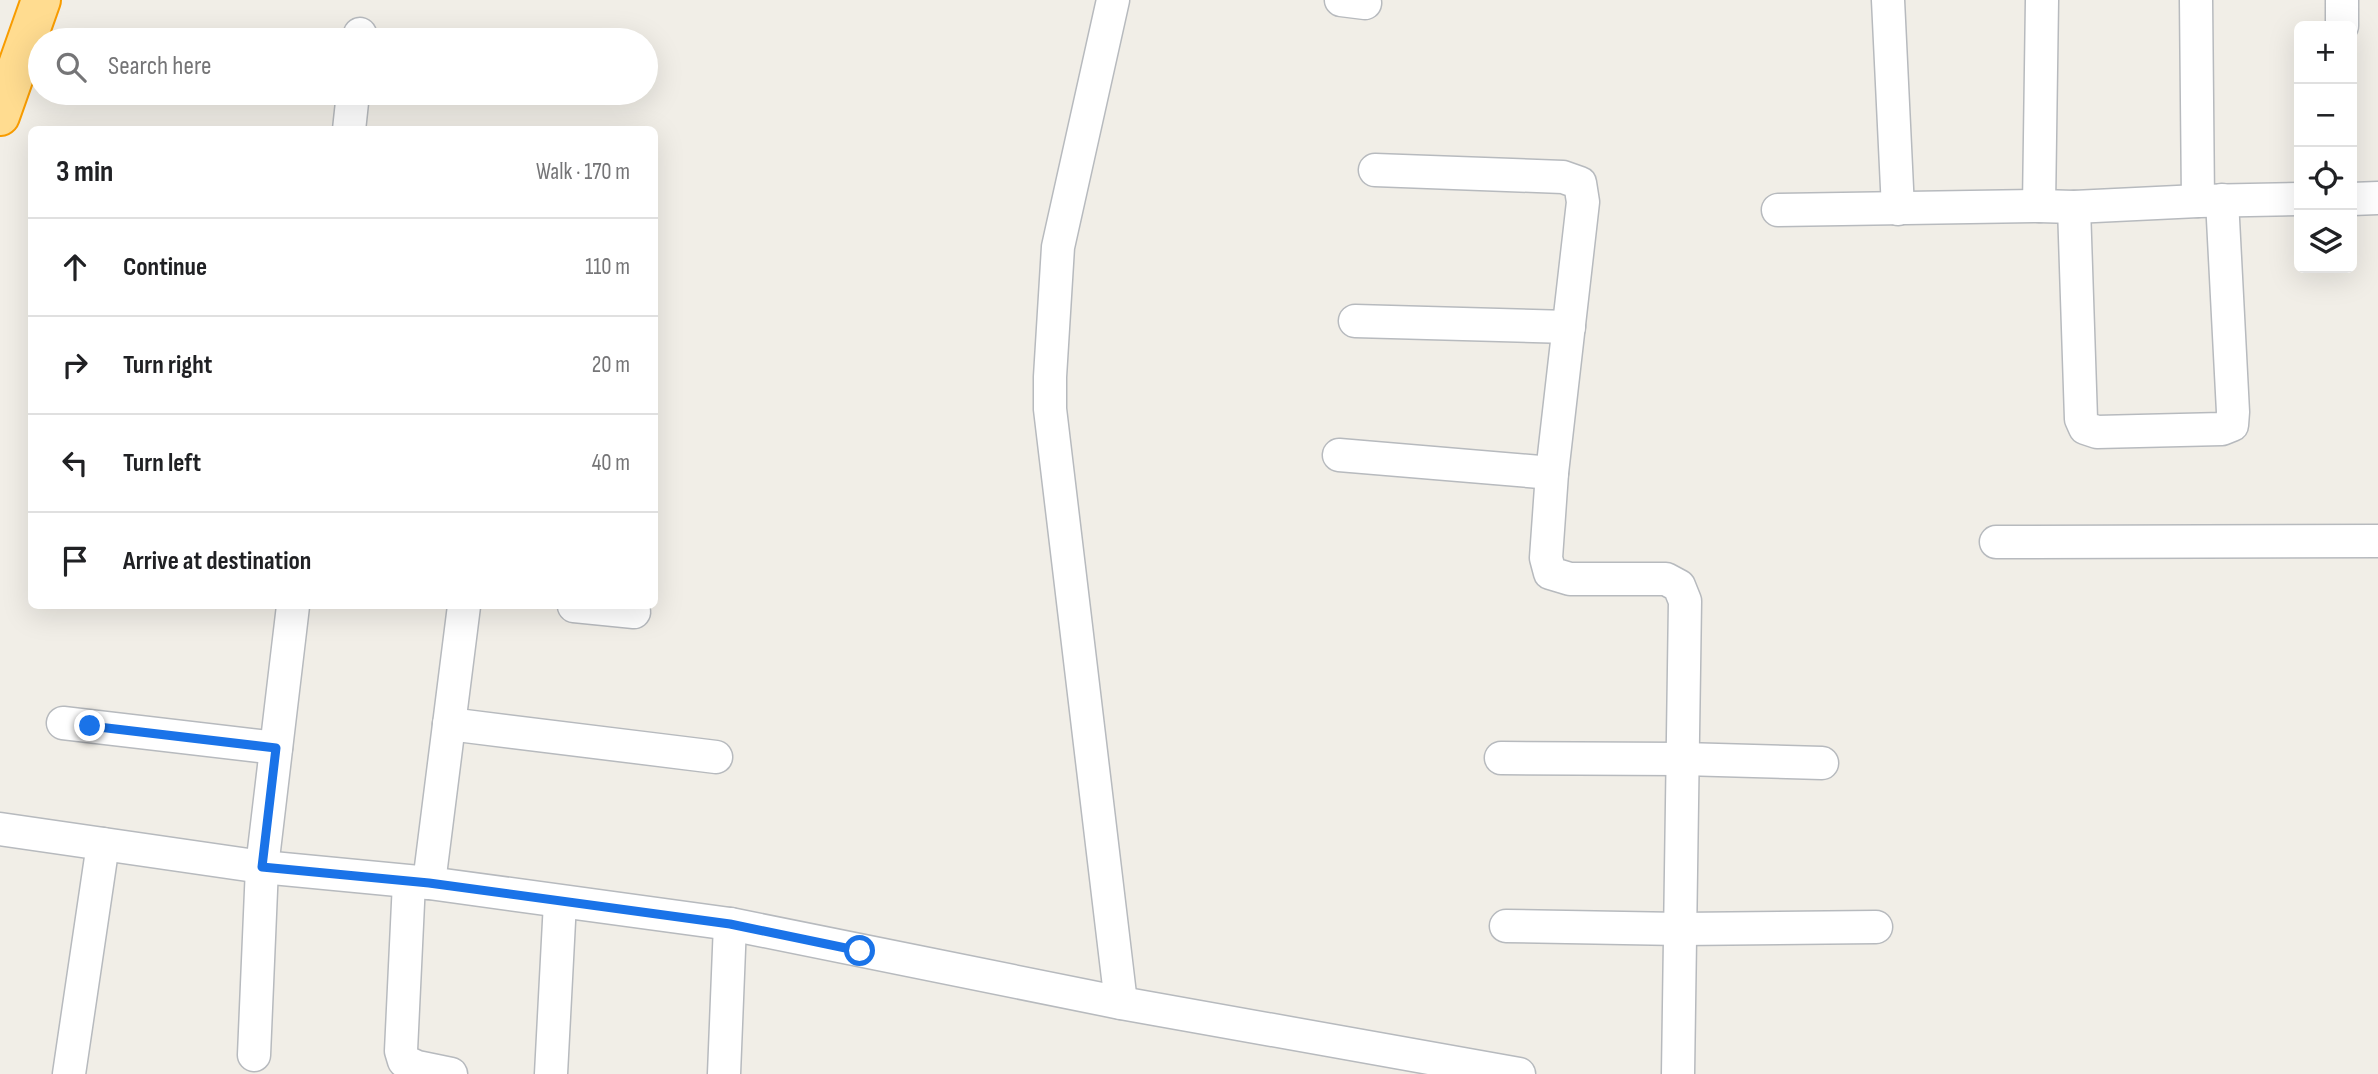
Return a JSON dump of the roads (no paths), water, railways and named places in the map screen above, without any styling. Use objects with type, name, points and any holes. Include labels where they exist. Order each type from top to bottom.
[{"type":"highway","points":[[31,28],[41,0]]},
{"type":"highway","points":[[0,116],[28,37]]},
{"type":"street","points":[[1113,0],[1058,247],[1050,409],[1121,1003]]},
{"type":"street","points":[[1888,0],[1898,209]]},
{"type":"street","points":[[2039,206],[2042,0]]},
{"type":"street","points":[[2074,208],[2081,419],[2085,428],[2096,432],[2222,429],[2232,425],[2233,412],[2210,200],[2196,0]]},
{"type":"street","points":[[2342,0],[2342,21]]},
{"type":"street","points":[[349,126],[352,105]]},
{"type":"street","points":[[1375,170],[1563,177],[1580,183],[1583,202],[1552,473],[1546,558],[1550,573],[1570,579],[1666,579],[1679,586],[1685,601],[1678,1074]]},
{"type":"street","points":[[2357,199],[2378,198]]},
{"type":"street","points":[[1778,210],[2039,206],[2074,208],[2210,200],[2294,199]]},
{"type":"street","points":[[1355,321],[1569,327]]},
{"type":"street","points":[[1339,455],[1552,473]]},
{"type":"street","points":[[1996,542],[2378,541]]},
{"type":"street","points":[[254,1055],[262,867],[293,609]]},
{"type":"street","points":[[451,1074],[417,1067],[404,1061],[401,1051],[419,882],[449,724],[464,609]]},
{"type":"street","points":[[604,609],[634,612]]},
{"type":"street","points":[[63,723],[276,748]]},
{"type":"street","points":[[449,724],[716,757]]},
{"type":"street","points":[[1501,758],[1683,758],[1822,763]]},
{"type":"street","points":[[0,829],[262,867],[419,882],[730,924],[1121,1003],[1519,1074]]},
{"type":"street","points":[[69,1074],[103,844]]},
{"type":"street","points":[[551,1074],[561,902]]},
{"type":"street","points":[[724,1074],[730,924]]},
{"type":"street","points":[[1506,926],[1680,929],[1876,927]]}]
